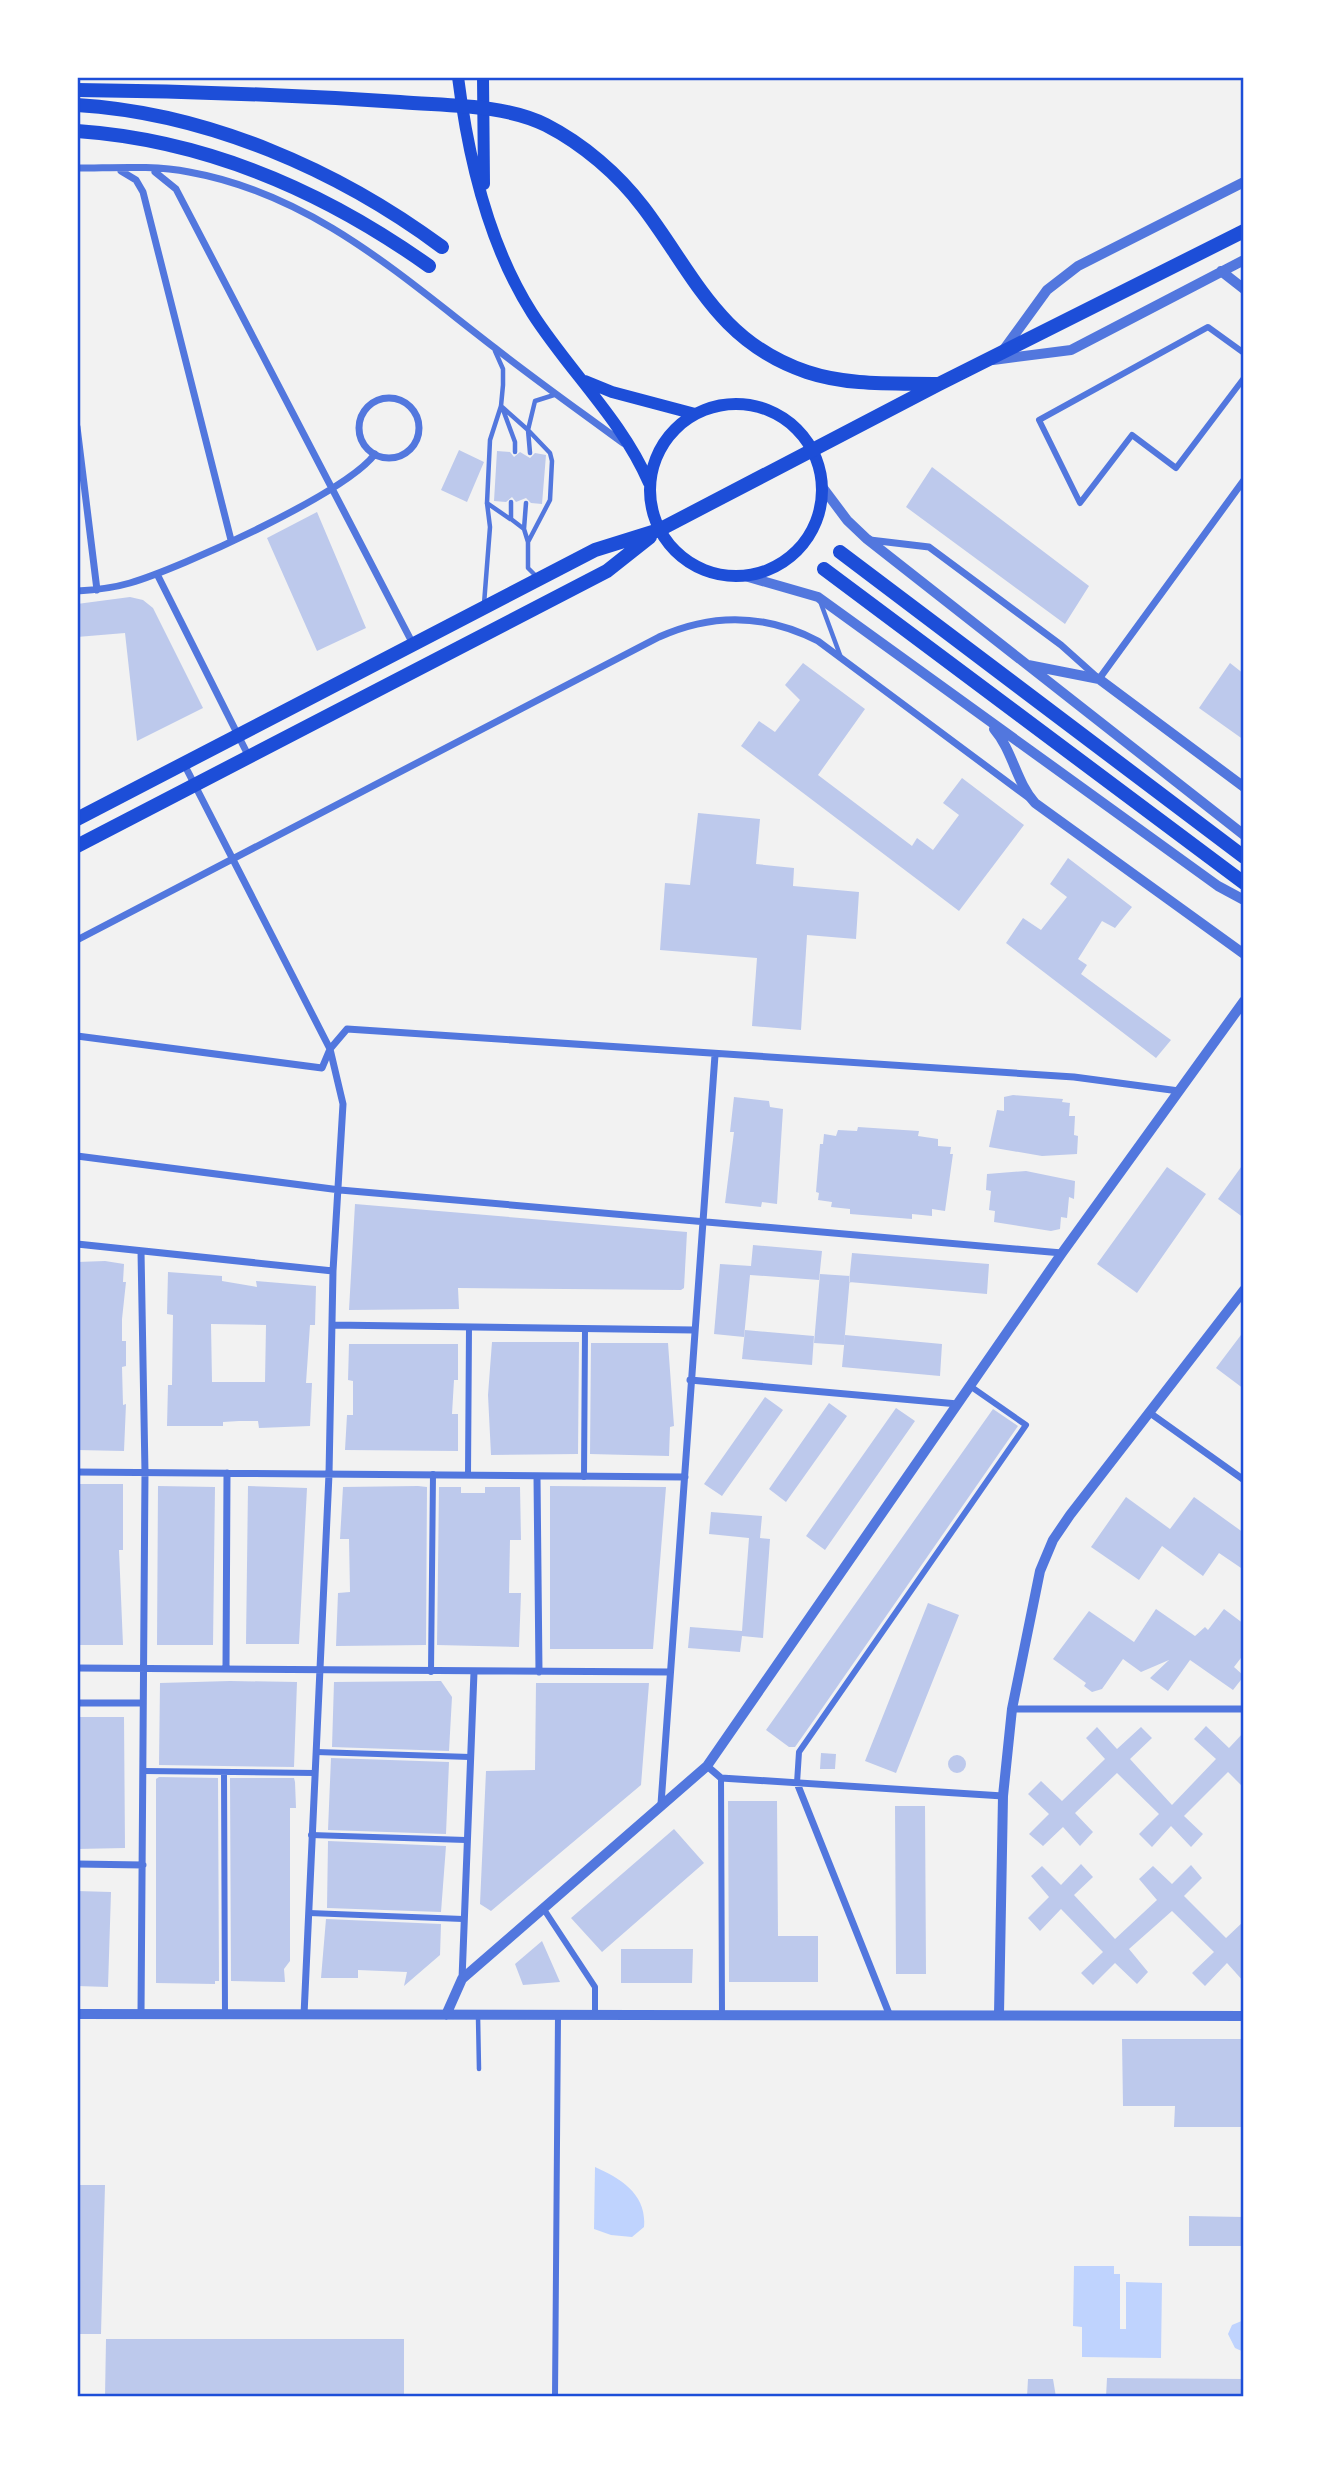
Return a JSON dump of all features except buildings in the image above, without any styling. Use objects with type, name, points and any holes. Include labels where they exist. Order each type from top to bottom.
[{"type":"main road","points":[[458,77],[464,129],[501,253],[522,296],[546,334],[584,380],[630,448],[649,484]]},
{"type":"main road","points":[[483,77],[484,202]]},
{"type":"main road","points":[[77,90],[253,93],[420,104],[518,115],[555,130],[620,179],[655,224],[711,307],[753,345],[790,366],[831,378],[862,383],[939,384]]},
{"type":"main road","points":[[77,106],[188,124],[287,158],[369,199],[442,247]]},
{"type":"main road","points":[[77,131],[181,148],[257,171],[357,219],[429,266]]},
{"type":"main road","points":[[77,819],[596,550],[659,530],[939,384],[1244,231]]},
{"type":"main road","points":[[584,380],[611,392],[695,414]]},
{"type":"main road","points":[[721,405],[749,405],[775,413],[797,429],[814,450],[823,488],[820,513],[809,537],[792,556],[770,570],[745,576],[719,574],[695,566],[675,550],[659,530],[651,508],[649,484],[653,462],[663,443],[677,426],[695,414],[721,405]]},
{"type":"main road","points":[[77,846],[607,571],[659,530]]},
{"type":"main road","points":[[840,552],[1244,857]]},
{"type":"main road","points":[[824,569],[1244,883]]},
{"type":"street","points":[[77,168],[187,171],[268,197],[325,223],[399,271],[493,347],[630,448]]},
{"type":"street","points":[[107,168],[132,176],[143,192],[231,540]]},
{"type":"street","points":[[141,169],[160,174],[176,189],[413,645]]},
{"type":"street","points":[[1001,354],[1047,290],[1078,266],[1244,182]]},
{"type":"street","points":[[985,362],[1071,350],[1244,260]]},
{"type":"street","points":[[1221,271],[1244,289]]},
{"type":"street","points":[[1244,354],[1208,327],[1039,420],[1080,503],[1132,435],[1176,468],[1244,378]]},
{"type":"street","points":[[393,398],[402,401],[416,416],[417,436],[413,446],[396,457],[375,454],[368,449],[359,432],[362,414],[375,401],[393,398]]},
{"type":"street","points":[[77,427],[97,590]]},
{"type":"street","points":[[77,592],[97,590],[157,574],[231,540],[333,488],[365,468],[375,454]]},
{"type":"street","points":[[1099,679],[1244,480]]},
{"type":"street","points":[[823,488],[847,520],[867,539],[1244,835]]},
{"type":"street","points":[[867,539],[929,547],[1244,787]]},
{"type":"street","points":[[157,574],[249,757]]},
{"type":"street","points":[[745,576],[818,597],[1218,886],[1244,900]]},
{"type":"street","points":[[77,940],[676,630],[704,621],[749,620],[794,629],[841,656],[1035,803],[1244,954]]},
{"type":"street","points":[[1026,665],[1099,679]]},
{"type":"street","points":[[981,714],[1004,742],[1027,794],[1035,803]]},
{"type":"street","points":[[184,764],[330,1049],[343,1104],[340,1190],[333,1271],[329,1474],[304,2015]]},
{"type":"street","points":[[462,1979],[707,1766],[1062,1254],[1244,1001]]},
{"type":"street","points":[[77,1036],[322,1068],[330,1049],[347,1029],[1061,1076],[1179,1091]]},
{"type":"street","points":[[661,1804],[715,1055]]},
{"type":"street","points":[[77,1156],[340,1190],[1062,1254]]},
{"type":"street","points":[[77,1244],[333,1271]]},
{"type":"street","points":[[141,1251],[145,1472],[141,2014]]},
{"type":"street","points":[[999,2014],[1003,1796],[1012,1709],[1033,1600],[1053,1540],[1244,1290]]},
{"type":"street","points":[[332,1325],[694,1330]]},
{"type":"street","points":[[468,1475],[469,1327]]},
{"type":"street","points":[[584,1477],[585,1329]]},
{"type":"street","points":[[690,1380],[958,1404]]},
{"type":"street","points":[[890,2016],[797,1783],[799,1752],[1026,1425],[970,1386]]},
{"type":"street","points":[[1150,1413],[1244,1480]]},
{"type":"street","points":[[77,1472],[685,1477]]},
{"type":"street","points":[[226,1669],[227,1473]]},
{"type":"street","points":[[431,1672],[433,1474]]},
{"type":"street","points":[[537,1476],[538,1672]]},
{"type":"street","points":[[77,1668],[670,1672]]},
{"type":"street","points":[[446,2015],[462,1979],[474,1672]]},
{"type":"street","points":[[77,1703],[143,1703]]},
{"type":"street","points":[[1012,1709],[1244,1709]]},
{"type":"street","points":[[316,1752],[470,1757]]},
{"type":"street","points":[[707,1766],[720,1778],[1003,1796]]},
{"type":"street","points":[[144,1771],[314,1773]]},
{"type":"street","points":[[224,1772],[225,2014]]},
{"type":"street","points":[[720,1778],[722,2015]]},
{"type":"street","points":[[311,1835],[467,1840]]},
{"type":"street","points":[[77,1864],[143,1865]]},
{"type":"street","points":[[542,1908],[595,1987],[595,2016]]},
{"type":"street","points":[[309,1913],[463,1919]]},
{"type":"street","points":[[77,2014],[558,2017],[999,2014],[1244,2016]]},
{"type":"street","points":[[555,2397],[558,2017]]},
{"type":"lane","points":[[474,613],[486,599],[490,527],[486,503],[490,440],[501,406],[503,369],[493,347]]},
{"type":"lane","points":[[530,453],[528,430],[535,401],[547,395],[559,396]]},
{"type":"lane","points":[[501,406],[550,453],[552,461],[550,500],[528,542]]},
{"type":"lane","points":[[501,406],[515,442],[515,452]]},
{"type":"lane","points":[[511,502],[511,519]]},
{"type":"lane","points":[[486,503],[524,529]]},
{"type":"lane","points":[[526,503],[524,529],[528,542],[528,568],[532,575],[547,575]]},
{"type":"lane","points":[[818,597],[841,656]]},
{"type":"lane","points":[[478,2015],[479,2069]]},
{"type":"water","points":[[595,2167],[623,2183],[637,2197],[644,2216],[644,2227],[632,2237],[611,2235],[594,2229]]},
{"type":"water","points":[[1074,2266],[1114,2266],[1114,2274],[1120,2274],[1120,2329],[1126,2329],[1126,2282],[1162,2283],[1161,2358],[1082,2357],[1082,2327],[1073,2326]]},
{"type":"water","points":[[1244,2320],[1244,2352],[1235,2348],[1228,2334],[1232,2325]]}]
